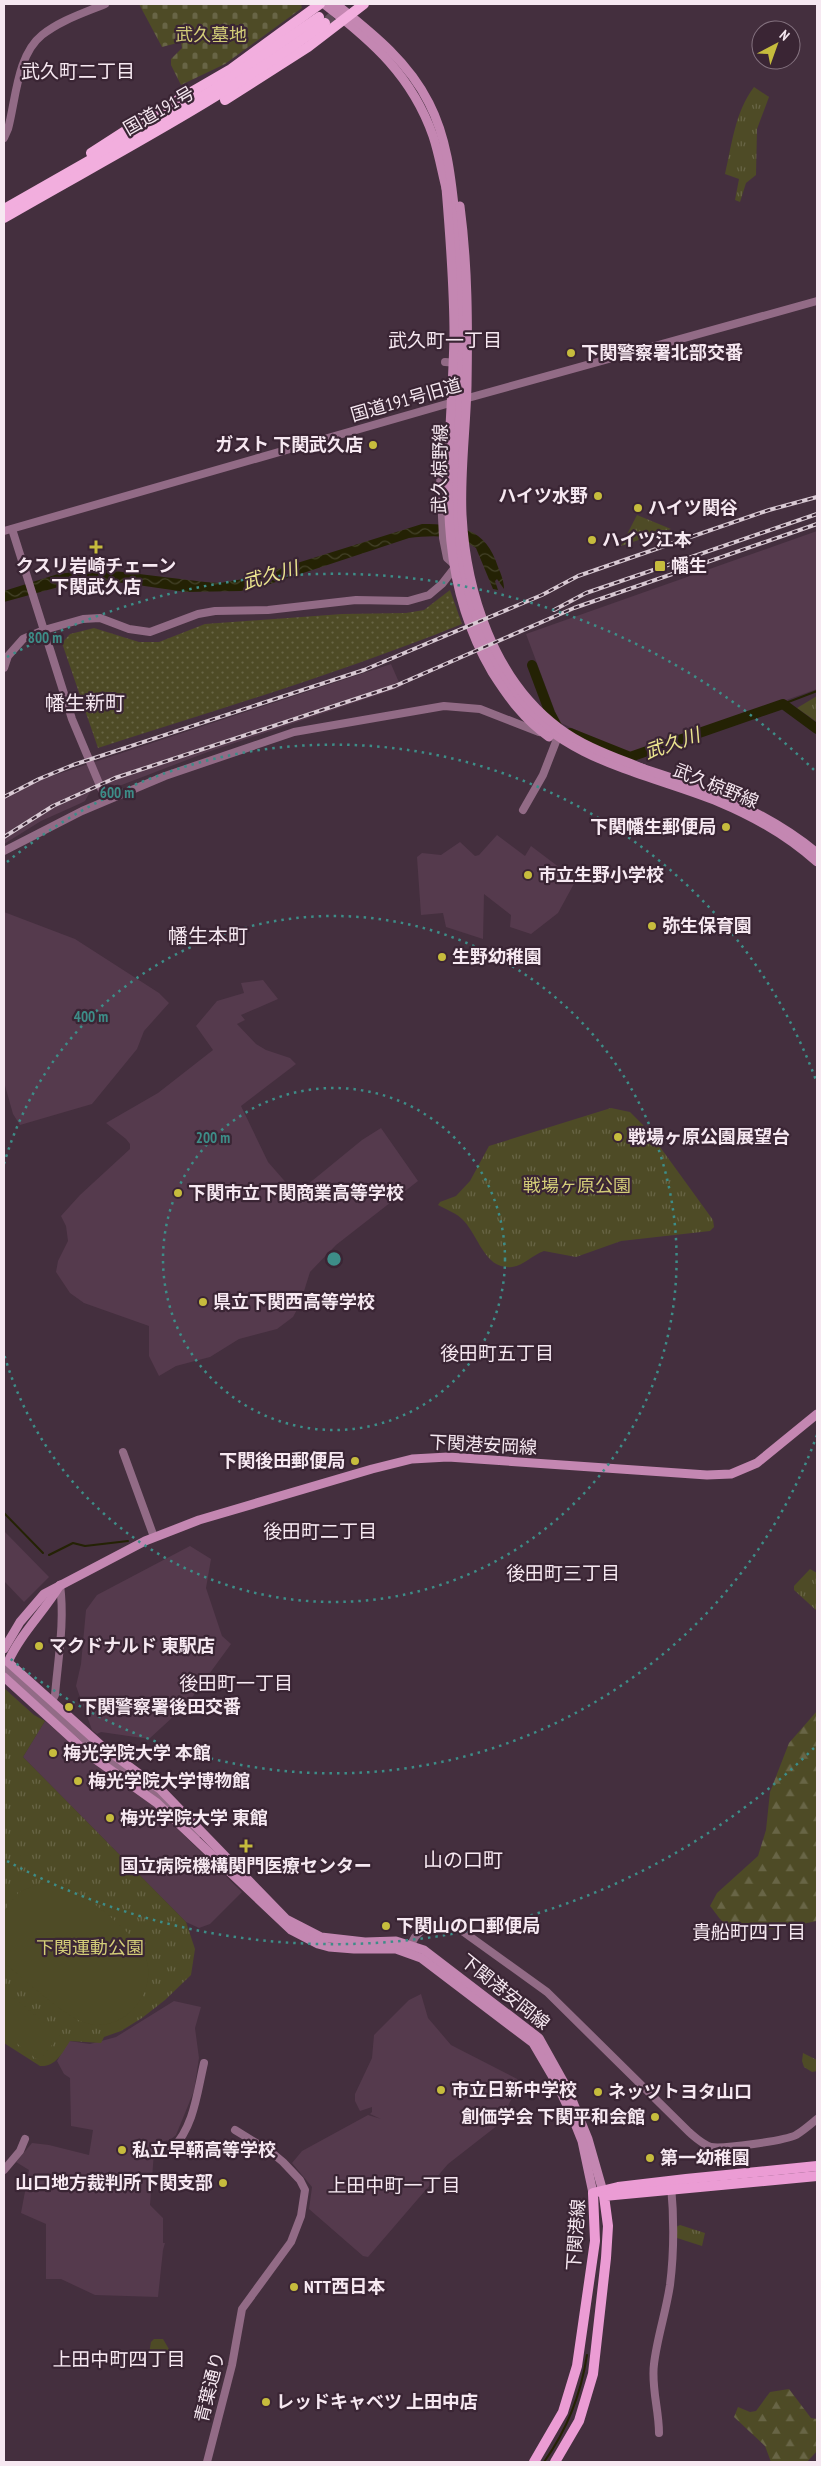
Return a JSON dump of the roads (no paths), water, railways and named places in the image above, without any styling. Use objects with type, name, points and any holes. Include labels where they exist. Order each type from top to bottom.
[{"type":"highway","points":[[39,189],[136,124],[231,69],[320,4]]},
{"type":"highway","points":[[142,140],[155,138],[200,115],[287,62],[348,18],[364,4]]},
{"type":"highway","name":"国道191号","points":[[4,209],[213,90],[322,20],[276,60],[230,89],[4,218]]},
{"type":"main road","name":"武久椋野線","points":[[324,4],[348,18],[386,45],[405,66],[429,102],[441,130],[451,178],[458,250],[461,336],[454,486],[456,541],[463,581],[476,622],[506,680],[532,710],[564,736],[592,751],[643,772],[757,812],[817,853]]},
{"type":"main road","name":"武久椋野線","points":[[336,4],[390,61],[411,88],[433,136],[446,188],[458,250]]},
{"type":"main road","points":[[441,130],[455,178],[462,224],[468,309],[468,364],[462,513],[468,567],[480,610],[500,657],[516,683],[540,713],[570,736],[643,772]]},
{"type":"main road","points":[[446,188],[454,336],[448,362],[450,403],[447,512],[454,572],[466,616],[487,663],[513,704],[534,726],[560,744],[586,756],[643,772]]},
{"type":"main road","name":"武久椋野線","points":[[699,791],[769,827],[817,862]]},
{"type":"main road","name":"下関港安岡線","points":[[4,1649],[27,1613],[44,1594],[154,1537],[221,1513],[372,1469],[412,1460],[448,1457],[707,1475],[731,1474],[757,1463],[817,1414]]},
{"type":"main road","name":"下関港安岡線","points":[[60,1585],[50,1601],[24,1632],[5,1665],[103,1748],[161,1790],[265,1902]]},
{"type":"main road","name":"下関港安岡線","points":[[4,1676],[91,1756],[157,1804],[286,1919],[321,1937],[365,1942],[396,1941],[432,1964],[527,2038],[540,2052],[572,2116],[600,2193]]},
{"type":"main road","name":"下関港線","points":[[672,2186],[817,2166]]},
{"type":"main road","name":"下関港線","points":[[600,2193],[817,2176]]},
{"type":"main road","name":"下関港線","points":[[534,2462],[563,2412],[577,2366],[600,2193]]},
{"type":"main road","name":"下関港線","points":[[554,2462],[579,2421],[593,2374],[608,2226],[600,2193]]},
{"type":"street","points":[[4,138],[25,61],[38,39],[61,23],[105,4]]},
{"type":"street","name":"国道191号旧道","points":[[4,532],[467,398],[817,302]]},
{"type":"street","points":[[448,362],[468,364]]},
{"type":"street","points":[[4,668],[8,656],[15,646],[24,639],[44,630],[91,618],[109,621],[140,632],[150,632],[198,614],[215,611],[268,610],[356,600],[408,601],[422,599],[442,584],[456,566],[447,558],[443,538],[439,453],[442,449],[448,448]]},
{"type":"street","points":[[12,529],[72,720],[106,800]]},
{"type":"street","points":[[4,851],[106,800],[222,755],[294,732],[444,706],[480,709],[606,759]]},
{"type":"street","points":[[523,810],[542,776],[557,739]]},
{"type":"street","points":[[123,1452],[154,1537]]},
{"type":"street","points":[[51,1703],[56,1695],[62,1600],[60,1585]]},
{"type":"street","points":[[5,1665],[69,1726],[175,1811],[265,1902]]},
{"type":"street","points":[[408,1948],[427,1925],[454,1926],[465,1933],[547,1992],[703,2143],[715,2147],[782,2139],[795,2136],[817,2119]]},
{"type":"street","points":[[172,2149],[180,2138],[197,2100],[204,2064]]},
{"type":"street","name":"青葉通り","points":[[208,2462],[232,2365],[239,2319],[248,2299],[291,2242],[301,2216],[305,2190],[300,2180],[284,2162],[235,2130]]},
{"type":"street","points":[[4,2170],[20,2151],[25,2139]]},
{"type":"street","points":[[659,2433],[659,2415],[653,2379],[654,2363],[670,2284],[672,2186]]},
{"type":"water","points":[[422,524],[459,527],[478,536],[493,554],[504,589],[497,579],[495,581],[498,590],[493,589],[476,548],[469,543],[453,538],[427,536],[409,538],[267,585],[241,591],[186,592],[96,579],[84,580],[4,602],[4,591],[58,574],[98,569],[220,583],[249,578]]},
{"type":"waterway","name":"武久川","points":[[532,665],[550,713],[557,726]]},
{"type":"waterway","points":[[783,704],[817,691]]},
{"type":"waterway","name":"武久川","points":[[570,733],[630,757],[783,704],[817,729]]},
{"type":"waterway","points":[[4,1513],[43,1553]]},
{"type":"waterway","points":[[49,1555],[73,1543],[85,1546],[128,1541]]},
{"type":"waterway","points":[[544,2462],[560,2437],[572,2411],[581,2384],[587,2355]]},
{"type":"tunnel","points":[[325,23],[347,4]]},
{"type":"railway","points":[[4,797],[39,779],[73,765],[364,670],[542,595],[578,576],[769,510],[817,497]]},
{"type":"railway","points":[[554,610],[586,593],[817,514]]},
{"type":"railway","points":[[4,837],[53,806],[115,778],[395,686],[574,608],[817,524]]},
{"type":"place","name":"下関警察署北部交番","points":[[571,353]]},
{"type":"place","name":"ガスト 下関武久店","points":[[373,445]]},
{"type":"place","name":"ハイツ水野","points":[[598,496]]},
{"type":"place","name":"ハイツ関谷","points":[[638,508]]},
{"type":"place","name":"ハイツ江本","points":[[592,540]]},
{"type":"place","name":"クスリ岩崎チェーン 下関武久店","points":[[96,547]]},
{"type":"place","name":"幡生","points":[[660,566]]},
{"type":"place","name":"下関幡生郵便局","points":[[726,827]]},
{"type":"place","name":"市立生野小学校","points":[[528,875]]},
{"type":"place","name":"弥生保育園","points":[[652,926]]},
{"type":"place","name":"生野幼稚園","points":[[442,957]]},
{"type":"place","name":"戦場ヶ原公園展望台","points":[[618,1137]]},
{"type":"place","name":"下関市立下関商業高等学校","points":[[178,1193]]},
{"type":"place","name":"県立下関西高等学校","points":[[203,1302]]},
{"type":"place","name":"下関後田郵便局","points":[[355,1461]]},
{"type":"place","name":"マクドナルド 東駅店","points":[[39,1646]]},
{"type":"place","name":"下関警察署後田交番","points":[[69,1707]]},
{"type":"place","name":"梅光学院大学 本館","points":[[53,1753]]},
{"type":"place","name":"梅光学院大学博物館","points":[[78,1781]]},
{"type":"place","name":"梅光学院大学 東館","points":[[110,1818]]},
{"type":"place","name":"国立病院機構関門医療センター","points":[[246,1846]]},
{"type":"place","name":"下関山の口郵便局","points":[[386,1926]]},
{"type":"place","name":"市立日新中学校","points":[[441,2090]]},
{"type":"place","name":"ネッツトヨタ山口","points":[[598,2092]]},
{"type":"place","name":"創価学会 下関平和会館","points":[[655,2117]]},
{"type":"place","name":"私立早鞆高等学校","points":[[122,2150]]},
{"type":"place","name":"第一幼稚園","points":[[650,2158]]},
{"type":"place","name":"山口地方裁判所下関支部","points":[[223,2183]]},
{"type":"place","name":"NTT西日本","points":[[294,2287]]},
{"type":"place","name":"レッドキャベツ 上田中店","points":[[266,2402]]},
{"type":"district","name":"武久町二丁目","points":[[78,71]]},
{"type":"district","name":"武久町一丁目","points":[[445,340]]},
{"type":"district","name":"幡生新町","points":[[85,703]]},
{"type":"district","name":"幡生本町","points":[[208,936]]},
{"type":"district","name":"後田町五丁目","points":[[497,1353]]},
{"type":"district","name":"後田町二丁目","points":[[320,1531]]},
{"type":"district","name":"後田町三丁目","points":[[563,1573]]},
{"type":"district","name":"後田町一丁目","points":[[236,1683]]},
{"type":"district","name":"山の口町","points":[[463,1860]]},
{"type":"district","name":"貴船町四丁目","points":[[749,1932]]},
{"type":"district","name":"上田中町一丁目","points":[[394,2185]]},
{"type":"district","name":"上田中町四丁目","points":[[119,2359]]},
{"type":"park label","name":"武久墓地","points":[[211,35]]},
{"type":"park label","name":"戦場ヶ原公園","points":[[577,1186]]},
{"type":"park label","name":"下関運動公園","points":[[90,1948]]}]
